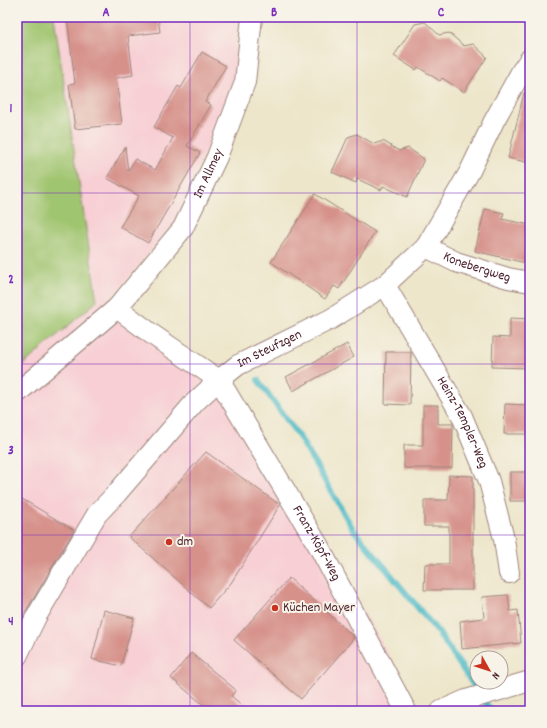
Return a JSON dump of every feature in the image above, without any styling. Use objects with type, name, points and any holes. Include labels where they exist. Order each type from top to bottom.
[{"type":"street","name":"Im Allmey","points":[[17,393],[117,308],[182,228],[217,157],[245,82],[252,17]]},
{"type":"street","name":"Im Steufzgen","points":[[17,656],[36,617],[97,514],[117,494],[195,402],[238,365],[331,319],[385,285],[426,247],[470,171],[501,109],[521,72],[530,59]]},
{"type":"street","name":"Konebergweg","points":[[426,247],[456,262],[508,278],[530,282]]},
{"type":"street","name":"Heinz-Templer-Weg","points":[[385,285],[462,416],[489,481],[504,539],[510,573]]},
{"type":"street","points":[[117,308],[153,335],[219,380]]},
{"type":"street","name":"Franz-Köpf-Weg","points":[[219,380],[318,545],[406,711]]},
{"type":"street","points":[[441,711],[475,697],[530,680]]},
{"type":"shaded area","points":[[54,17],[237,17],[236,77],[176,221],[105,306],[218,370],[324,542],[421,711],[17,711],[17,370],[97,301]]},
{"type":"green space","points":[[17,17],[54,17],[97,301],[17,370]]},
{"type":"building","points":[[67,17],[158,17],[160,32],[128,36],[133,75],[116,78],[122,124],[75,129],[69,84],[75,83]]},
{"type":"building","points":[[425,22],[439,35],[449,33],[464,46],[473,44],[487,57],[464,92],[442,78],[440,81],[418,67],[416,70],[394,56],[415,24]]},
{"type":"building","points":[[202,52],[226,66],[205,102],[211,105],[187,146],[200,153],[148,243],[120,227],[139,196],[107,178],[125,147],[128,171],[135,159],[155,170],[173,138],[154,127],[178,86],[181,88]]},
{"type":"building","points":[[524,93],[530,94],[530,163],[508,158]]},
{"type":"building","points":[[357,134],[374,144],[383,141],[399,151],[408,148],[424,159],[407,197],[383,186],[381,190],[357,179],[356,183],[332,172],[348,137]]},
{"type":"building","points":[[315,194],[375,232],[339,289],[334,286],[325,299],[271,262]]},
{"type":"building","points":[[485,209],[504,213],[502,219],[530,225],[530,264],[475,251]]},
{"type":"building","points":[[510,318],[530,319],[530,368],[492,367],[493,337],[510,338]]},
{"type":"building","points":[[347,344],[354,357],[293,391],[286,377]]},
{"type":"building","points":[[386,352],[411,352],[410,405],[385,404]]},
{"type":"building","points":[[505,404],[530,405],[530,434],[504,434]]},
{"type":"building","points":[[423,405],[438,405],[438,424],[453,424],[452,468],[404,468],[404,445],[423,445]]},
{"type":"building","points":[[206,452],[280,505],[231,583],[209,608],[129,537]]},
{"type":"building","points":[[510,472],[530,472],[530,501],[510,501]]},
{"type":"building","points":[[449,475],[473,476],[473,590],[424,590],[425,564],[449,564],[449,526],[424,526],[424,500],[448,500]]},
{"type":"building","points":[[17,496],[74,530],[26,611],[17,630]]},
{"type":"building","points":[[289,578],[354,638],[301,699],[234,640]]},
{"type":"building","points":[[508,595],[510,611],[518,610],[521,643],[462,649],[460,621],[484,618],[482,597]]},
{"type":"building","points":[[104,610],[134,618],[121,666],[92,659]]},
{"type":"building","points":[[191,653],[236,690],[231,696],[249,711],[211,711],[171,678]]},
{"type":"waterway","points":[[258,380],[300,438],[353,529],[438,632],[491,711]]},
{"type":"place","name":"dm","points":[[169,542]]},
{"type":"place","name":"Küchen Mayer","points":[[275,608]]}]
